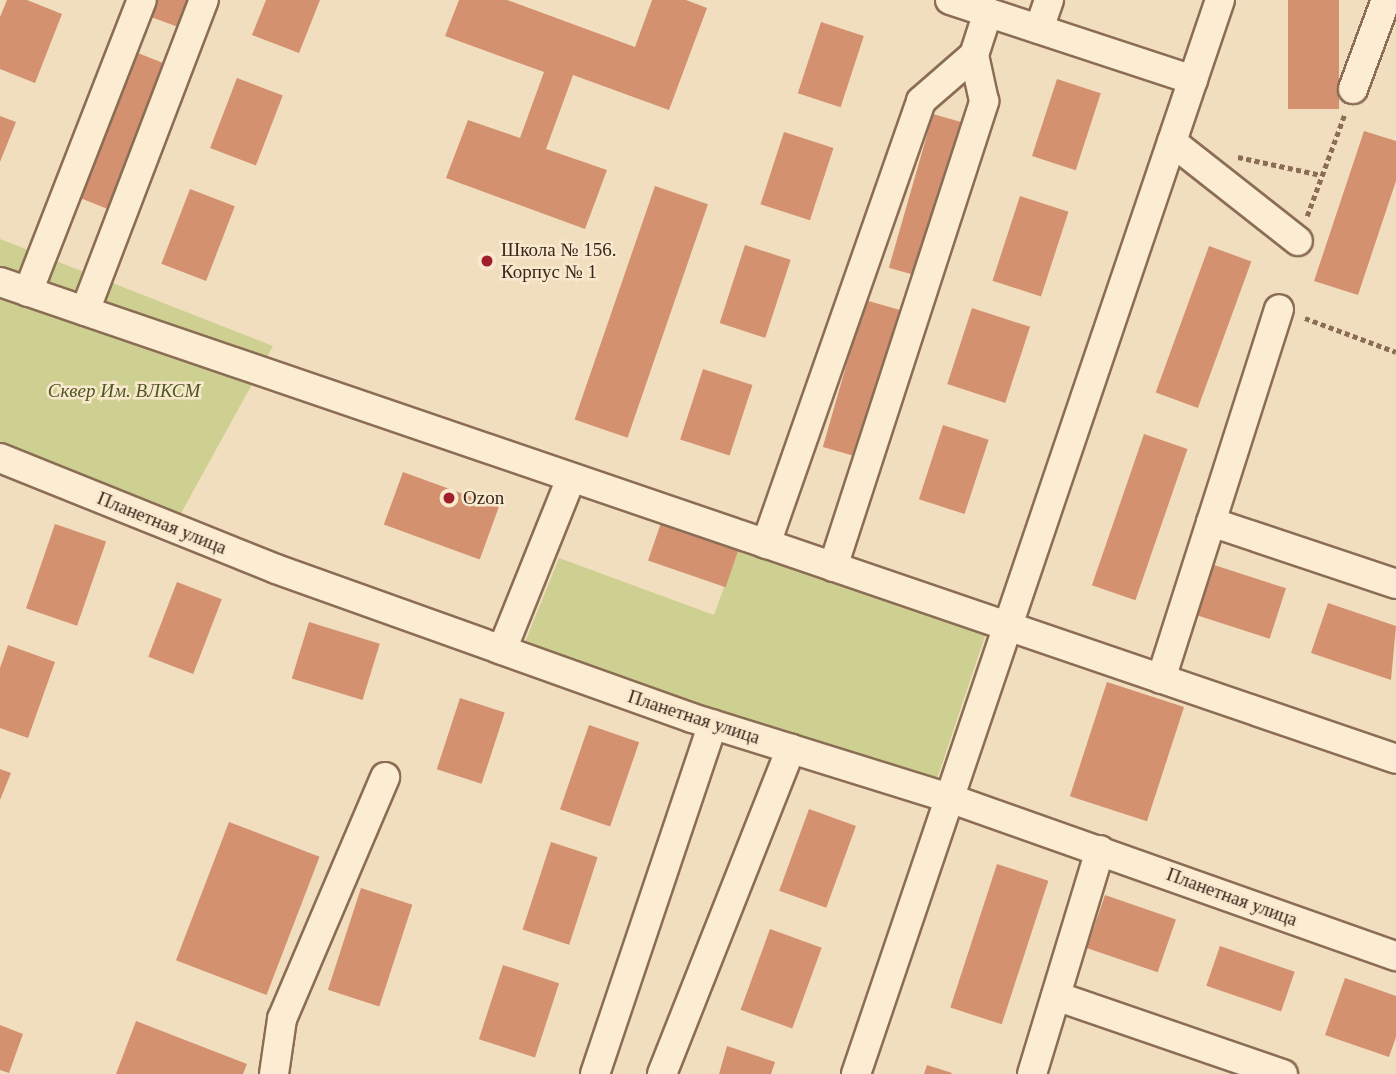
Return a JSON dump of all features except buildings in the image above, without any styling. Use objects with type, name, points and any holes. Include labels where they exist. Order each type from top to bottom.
[{"type":"street","points":[[28,292],[142,0]]},
{"type":"street","points":[[85,311],[204,0]]},
{"type":"street","points":[[950,0],[1193,80]]},
{"type":"street","points":[[1039,29],[1049,0]]},
{"type":"street","points":[[856,1074],[1005,626],[1220,0]]},
{"type":"street","points":[[1353,89],[1386,0]]},
{"type":"street","points":[[833,567],[984,101],[974,55],[988,12]]},
{"type":"street","points":[[766,544],[921,101],[974,55]]},
{"type":"street","points":[[1172,142],[1298,241]]},
{"type":"street","points":[[0,282],[1396,759]]},
{"type":"street","points":[[1161,678],[1279,309]]},
{"type":"street","name":"Планетная улица","points":[[0,458],[275,569],[502,650],[713,724],[949,797],[1396,956]]},
{"type":"street","points":[[502,650],[571,478]]},
{"type":"street","points":[[1211,522],[1396,584]]},
{"type":"street","points":[[595,1074],[713,724]]},
{"type":"street","points":[[662,1074],[791,748]]},
{"type":"street","points":[[274,1074],[282,1019],[384,777]]},
{"type":"street","points":[[1032,1074],[1100,850]]},
{"type":"street","points":[[1056,996],[1283,1074]]},
{"type":"path","points":[[1298,241],[1353,89]]},
{"type":"path","points":[[1226,155],[1322,176]]},
{"type":"path","points":[[1279,309],[1396,352]]},
{"type":"green space","name":"Сквер Им. ВЛКСМ","points":[[0,239],[273,346],[179,517],[0,445]]},
{"type":"green space","points":[[740,544],[987,630],[936,782],[684,703],[523,647],[559,558],[714,615]]},
{"type":"place","name":"Школа № 156. Корпус № 1","points":[[487,261]]},
{"type":"place","name":"Ozon","points":[[449,498]]}]
